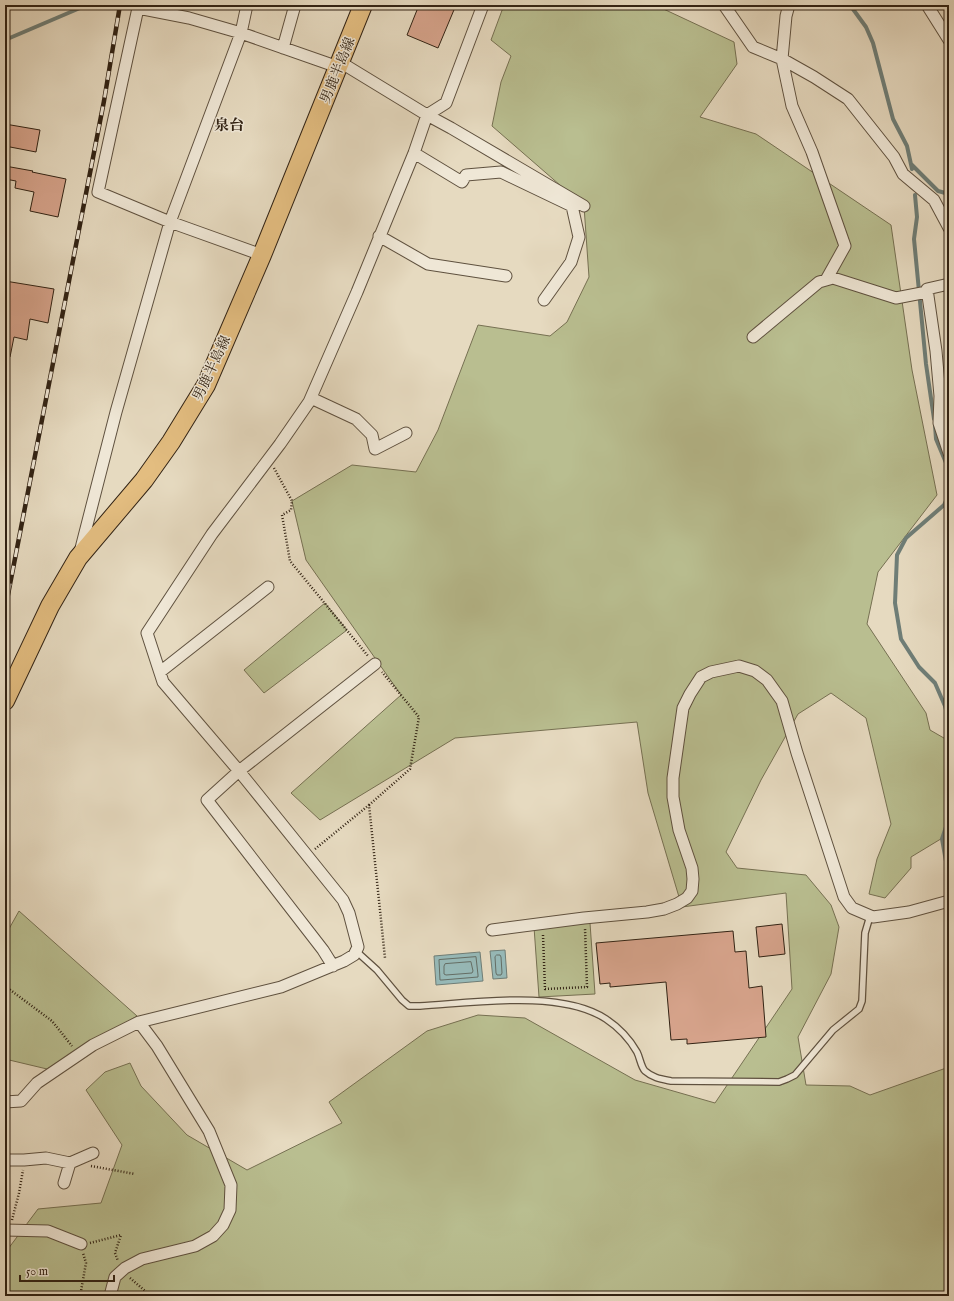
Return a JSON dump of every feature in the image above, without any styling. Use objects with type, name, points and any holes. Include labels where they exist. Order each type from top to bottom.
[{"type":"main road","name":"男鹿半島線","points":[[5,701],[50,606],[78,558],[131,496],[157,461],[171,442],[206,385],[262,255],[362,5]]},
{"type":"street","points":[[78,558],[116,412],[170,222],[240,33],[247,5]]},
{"type":"street","points":[[283,48],[295,5]]},
{"type":"street","points":[[5,1102],[21,1101],[37,1083],[93,1044],[139,1022],[281,987],[333,966],[354,955],[358,947],[349,913],[343,900],[239,771],[163,682],[147,633],[212,534],[269,458],[311,398],[414,153],[426,115],[446,103],[483,5]]},
{"type":"street","points":[[724,5],[753,47],[782,59],[848,99],[894,157],[903,174],[934,200],[949,228]]},
{"type":"street","points":[[789,5],[786,16],[782,59],[792,106],[812,152],[845,246],[826,280]]},
{"type":"street","points":[[927,5],[949,40]]},
{"type":"street","points":[[262,255],[170,222],[98,192],[138,8],[189,18],[339,64],[584,206]]},
{"type":"street","points":[[414,153],[462,182],[466,175],[502,172],[572,206],[579,237],[571,262],[544,300]]},
{"type":"street","points":[[379,236],[428,264],[506,276]]},
{"type":"street","points":[[753,337],[819,282],[833,278],[896,298],[928,292]]},
{"type":"street","points":[[949,284],[927,289],[936,351],[940,396],[939,423],[949,453]]},
{"type":"street","points":[[311,398],[356,419],[372,434],[375,449],[406,433]]},
{"type":"street","points":[[160,672],[268,587]]},
{"type":"street","points":[[333,966],[324,950],[207,800],[239,771],[375,664]]},
{"type":"street","points":[[492,930],[584,918],[647,912],[664,909],[687,898],[692,891],[692,868],[679,830],[673,798],[673,778],[683,708],[701,677],[711,672],[739,666],[755,672],[768,680],[782,701],[797,753],[844,897],[852,908],[873,917],[909,912],[949,901]]},
{"type":"street","points":[[110,1296],[115,1277],[125,1268],[142,1259],[195,1246],[213,1236],[223,1225],[230,1210],[231,1185],[209,1131],[157,1046],[139,1022]]},
{"type":"street","points":[[5,1160],[46,1158],[70,1163],[93,1153]]},
{"type":"street","points":[[64,1183],[70,1163]]},
{"type":"street","points":[[7,1230],[48,1231],[81,1244]]},
{"type":"lane","points":[[356,951],[377,970],[392,990],[409,1006],[516,1000],[552,1001],[577,1006],[591,1010],[620,1030],[629,1039],[637,1053],[644,1071],[657,1078],[671,1081],[779,1082],[795,1075],[833,1030],[859,1008],[862,1001],[865,933],[870,916]]},
{"type":"path","points":[[269,458],[292,501],[291,510],[282,515],[290,561],[419,717],[410,769],[308,855]]},
{"type":"path","points":[[369,805],[385,958]]},
{"type":"path","points":[[543,923],[545,989],[587,987],[584,918]]},
{"type":"path","points":[[5,986],[52,1021],[76,1051]]},
{"type":"path","points":[[7,1230],[20,1193],[24,1160]]},
{"type":"path","points":[[70,1163],[135,1174]]},
{"type":"path","points":[[81,1244],[86,1263],[81,1291],[82,1296]]},
{"type":"green space","points":[[504,5],[655,5],[734,42],[737,64],[700,117],[756,134],[891,225],[912,370],[937,495],[878,572],[867,624],[926,713],[930,730],[949,741],[949,834],[911,857],[911,868],[885,898],[869,894],[877,859],[891,824],[866,718],[831,693],[798,714],[761,780],[726,852],[737,868],[806,875],[831,905],[839,927],[831,974],[798,1037],[806,1085],[850,1086],[870,1095],[949,1067],[949,1296],[5,1296],[5,1253],[38,1209],[101,1203],[122,1145],[86,1090],[105,1072],[130,1063],[141,1086],[187,1135],[247,1170],[342,1123],[329,1102],[427,1031],[478,1015],[525,1018],[635,1080],[715,1103],[792,989],[786,893],[682,907],[648,793],[637,722],[455,738],[320,820],[291,793],[401,695],[306,560],[292,501],[352,465],[416,472],[438,430],[478,325],[550,336],[567,322],[589,277],[584,206],[492,126],[501,82],[511,56],[491,40]]},
{"type":"green space","points":[[325,603],[347,630],[264,693],[244,670]]},
{"type":"green space","points":[[19,911],[137,1016],[47,1069],[5,1059],[5,936]]},
{"type":"green space","points":[[590,923],[595,994],[539,997],[534,927]]},
{"type":"water","points":[[505,950],[507,978],[493,979],[490,951]]},
{"type":"water","points":[[480,952],[483,981],[436,985],[434,956]]},
{"type":"building","points":[[419,5],[456,5],[438,48],[407,35]]},
{"type":"building","points":[[5,124],[40,130],[36,152],[5,146]]},
{"type":"building","points":[[5,166],[66,179],[58,217],[30,211],[34,192],[15,188],[16,181],[5,179]]},
{"type":"building","points":[[5,281],[54,289],[48,323],[30,319],[27,340],[14,337],[10,357],[5,356]]},
{"type":"building","points":[[782,924],[785,954],[759,957],[756,927]]},
{"type":"building","points":[[733,931],[735,952],[746,951],[749,988],[762,986],[766,1037],[687,1044],[687,1039],[671,1040],[666,982],[610,987],[610,983],[600,984],[596,943]]},
{"type":"waterway","points":[[5,40],[87,5]]},
{"type":"waterway","points":[[850,5],[866,27],[873,43],[893,119],[907,146],[912,169]]},
{"type":"waterway","points":[[911,164],[938,191],[949,194]]},
{"type":"waterway","points":[[915,195],[917,217],[914,239],[926,364],[934,419]]},
{"type":"waterway","points":[[935,425],[936,439],[949,470]]},
{"type":"waterway","points":[[949,494],[944,505],[906,538],[897,555],[895,603],[901,639],[919,667],[935,683],[945,706],[949,721]]},
{"type":"waterway","points":[[949,818],[942,839],[947,867],[949,869]]},
{"type":"railway","points":[[5,610],[104,101],[120,5]]},
{"type":"district","name":"泉台","points":[[229,125]]}]
